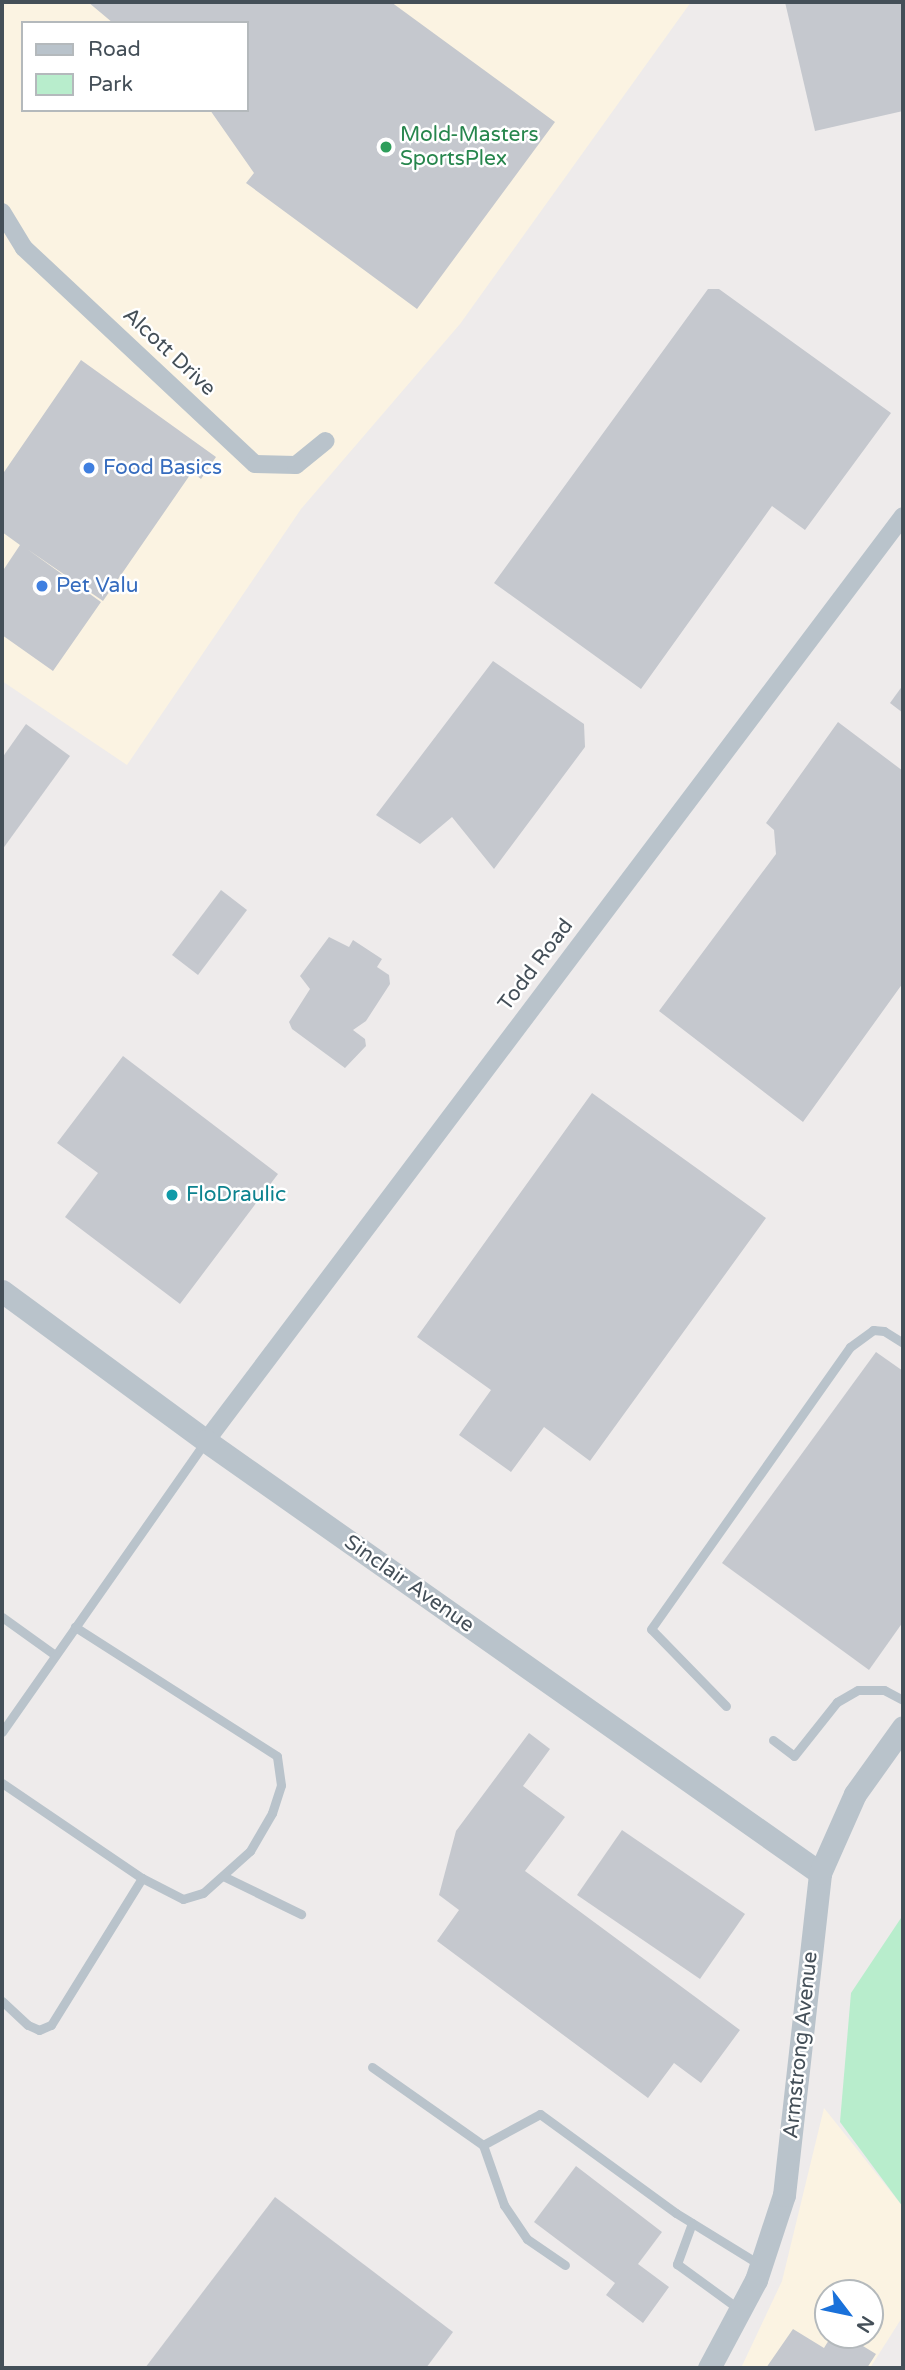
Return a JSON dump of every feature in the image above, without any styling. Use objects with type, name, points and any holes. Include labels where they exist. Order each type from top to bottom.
[{"type":"street","name":"Alcott Drive","points":[[2,212],[24,247],[255,464],[296,466],[326,441]]},
{"type":"street","name":"Todd Road","points":[[206,1441],[903,516]]},
{"type":"street","name":"Sinclair Avenue","points":[[2,1291],[206,1441],[820,1873]]},
{"type":"street","name":"Armstrong Avenue","points":[[709,2368],[761,2265],[784,2195],[820,1873],[855,1794],[903,1727]]},
{"type":"lane","points":[[726,1706],[651,1629],[850,1347],[873,1330],[884,1331],[903,1343]]},
{"type":"lane","points":[[2,1732],[206,1441]]},
{"type":"lane","points":[[2,1617],[55,1655]]},
{"type":"lane","points":[[2,1783],[142,1878],[184,1899],[202,1893],[250,1851],[272,1813],[281,1785],[277,1756],[75,1627]]},
{"type":"lane","points":[[773,1740],[794,1756],[837,1702],[858,1690],[884,1690],[903,1700]]},
{"type":"lane","points":[[223,1876],[260,1898],[301,1914]]},
{"type":"lane","points":[[2,2001],[29,2025],[39,2030],[51,2025],[142,1878]]},
{"type":"lane","points":[[372,2067],[483,2145],[504,2205],[527,2239],[565,2265]]},
{"type":"lane","points":[[483,2145],[540,2114],[692,2223],[761,2265]]},
{"type":"lane","points":[[692,2223],[677,2264],[740,2310]]},
{"type":"shaded area","points":[[2,2],[691,2],[460,324],[301,509],[127,765],[2,681]]},
{"type":"shaded area","points":[[824,2108],[903,2207],[903,2316],[884,2346],[884,2279],[814,2279],[814,2349],[882,2349],[870,2368],[741,2368],[782,2281]]},
{"type":"green space","points":[[903,1915],[903,2207],[840,2122],[851,1993]]},
{"type":"building","name":"Mold-Masters SportsPlex","points":[[88,2],[391,2],[555,122],[417,309],[246,183],[254,173],[211,112],[248,112],[248,21],[111,21]]},
{"type":"building","points":[[785,2],[903,2],[903,111],[815,131]]},
{"type":"building","points":[[708,289],[719,289],[891,413],[805,530],[772,506],[641,689],[494,583]]},
{"type":"building","points":[[81,360],[216,457],[201,479],[192,472],[103,601],[27,549],[101,602],[53,671],[2,635],[2,572],[20,545],[2,532],[2,475]]},
{"type":"building","points":[[493,661],[584,724],[585,747],[494,869],[452,817],[420,844],[376,815]]},
{"type":"building","points":[[903,685],[903,713],[890,703]]},
{"type":"building","points":[[838,722],[903,771],[903,983],[803,1122],[659,1011],[776,854],[774,830],[766,823]]},
{"type":"building","points":[[26,724],[70,756],[2,850],[2,758]]},
{"type":"building","points":[[221,890],[247,910],[198,975],[172,955]]},
{"type":"building","points":[[329,937],[349,947],[353,940],[382,959],[377,967],[389,975],[390,984],[366,1021],[353,1030],[365,1039],[366,1046],[345,1068],[292,1029],[289,1022],[310,989],[300,976]]},
{"type":"building","name":"FloDraulic","points":[[123,1056],[278,1174],[180,1304],[65,1217],[98,1173],[57,1143]]},
{"type":"building","points":[[592,1093],[766,1218],[590,1461],[544,1427],[511,1472],[459,1435],[491,1390],[417,1337]]},
{"type":"building","points":[[876,1352],[903,1371],[903,1622],[869,1670],[722,1563]]},
{"type":"building","points":[[529,1733],[550,1749],[523,1786],[565,1817],[525,1871],[740,2030],[701,2083],[674,2063],[648,2098],[437,1941],[459,1910],[439,1895],[456,1831]]},
{"type":"building","points":[[622,1830],[745,1914],[700,1979],[577,1895]]},
{"type":"building","points":[[576,2166],[662,2232],[638,2264],[669,2287],[643,2323],[606,2295],[615,2283],[534,2222]]},
{"type":"building","points":[[275,2197],[453,2332],[426,2368],[145,2368]]},
{"type":"building","points":[[793,2329],[814,2342],[814,2349],[868,2349],[876,2354],[867,2368],[766,2368]]},
{"type":"place","name":"Mold-Masters SportsPlex","points":[[386,147]]},
{"type":"place","name":"Food Basics","points":[[89,468]]},
{"type":"place","name":"Pet Valu","points":[[42,586]]},
{"type":"place","name":"FloDraulic","points":[[172,1195]]}]
